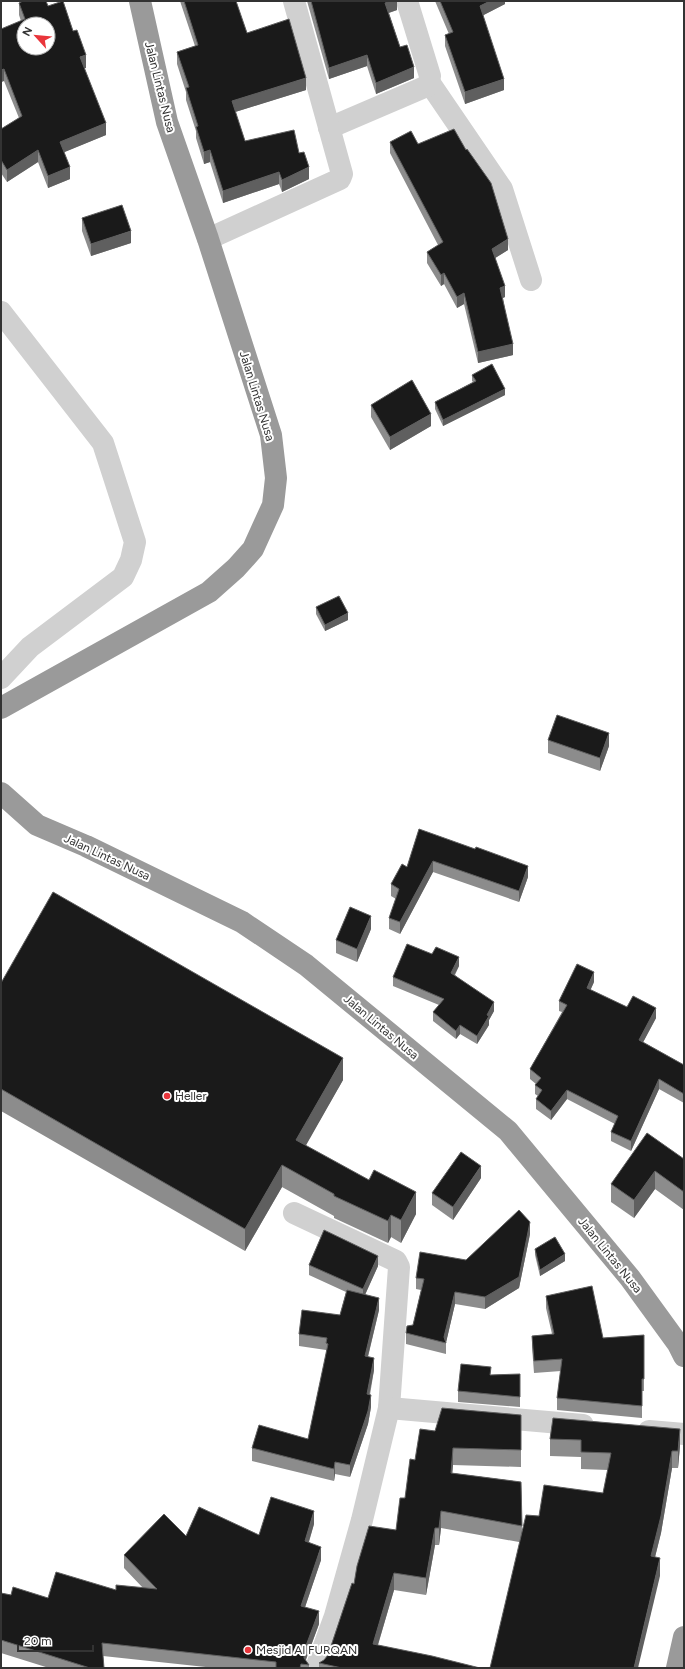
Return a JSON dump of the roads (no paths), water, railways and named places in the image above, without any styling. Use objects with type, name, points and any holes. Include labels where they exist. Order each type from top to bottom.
[{"type":"highway","name":"Jalan Lintas Nusa","points":[[1,708],[209,592],[236,568],[253,549],[263,530],[272,505],[276,478],[271,435],[208,239],[167,122],[140,1]]},
{"type":"highway","name":"Jalan Lintas Nusa","points":[[1,793],[37,825],[86,846],[242,922],[312,970],[508,1132],[630,1278],[678,1344],[684,1356]]},
{"type":"highway","points":[[677,1668],[684,1637]]},
{"type":"street","points":[[208,239],[340,179],[342,174],[294,1]]},
{"type":"street","points":[[329,128],[427,86],[430,76],[407,1]]},
{"type":"street","points":[[429,82],[502,190],[531,280]]},
{"type":"street","points":[[1,312],[103,443],[135,542],[131,560],[123,577],[30,647],[1,678]]},
{"type":"street","points":[[294,1213],[398,1264],[400,1267],[389,1408],[350,1564],[335,1616],[316,1668]]},
{"type":"street","points":[[389,1408],[604,1427]]},
{"type":"street","points":[[628,1429],[684,1434]]},
{"type":"place","name":"Heller","points":[[167,1096]]},
{"type":"place","name":"Mesjid Al FURQAN","points":[[248,1650]]}]
